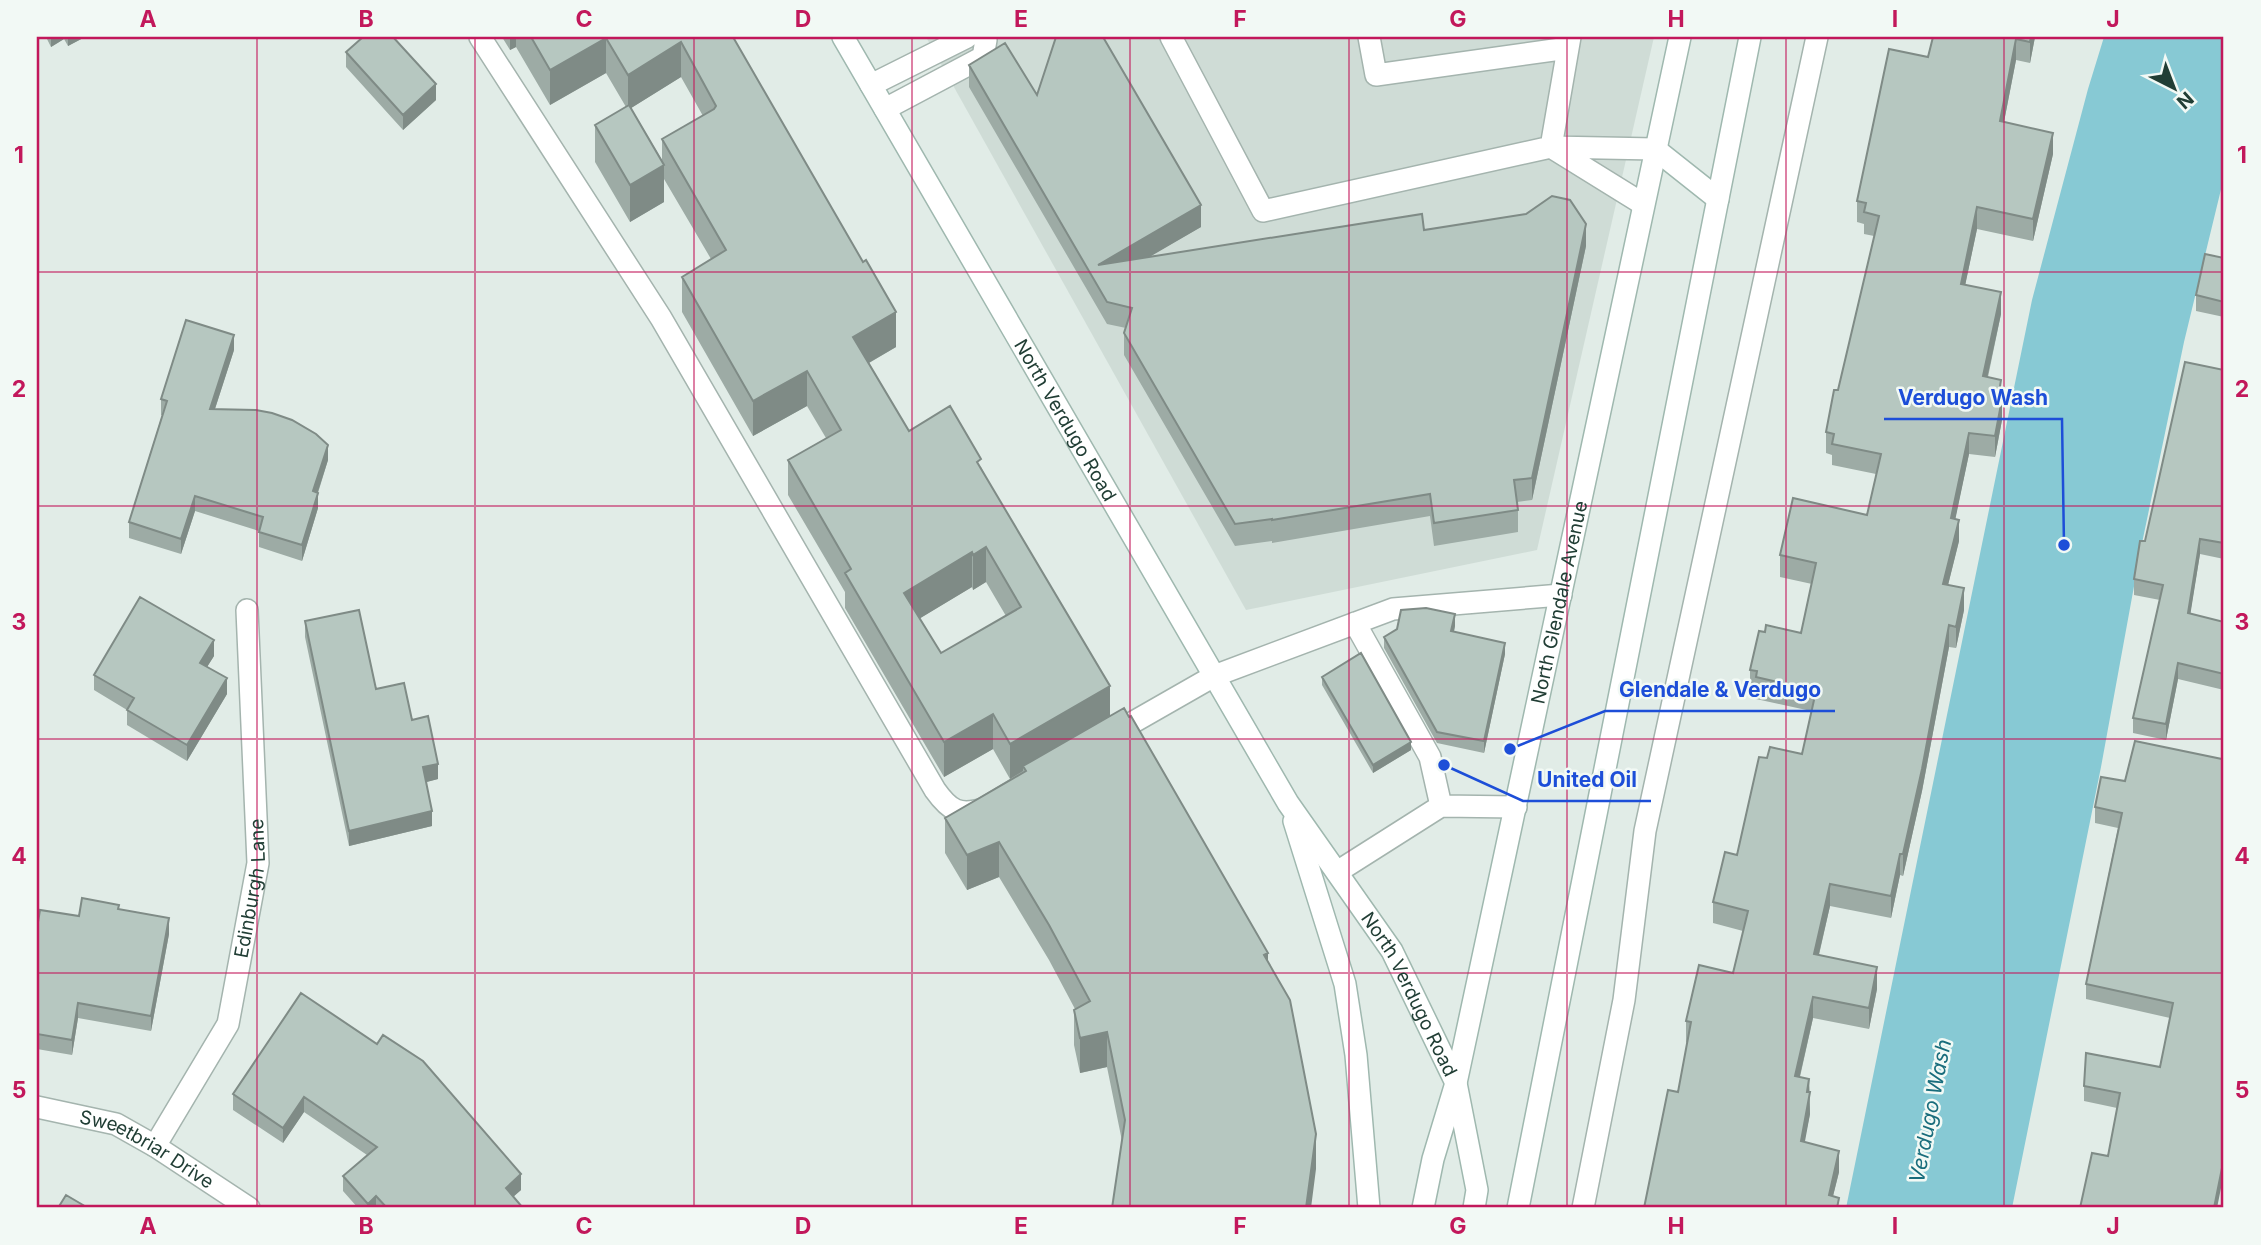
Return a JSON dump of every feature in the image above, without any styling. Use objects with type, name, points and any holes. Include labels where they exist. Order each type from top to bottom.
[{"type":"main road","points":[[480,37],[661,318],[939,796],[956,811],[969,813],[984,809],[1007,795]]},
{"type":"main road","name":"North Verdugo Road","points":[[844,37],[1288,803],[1392,951],[1456,1083],[1477,1190],[1474,1208]]},
{"type":"main road","points":[[1171,37],[1263,211],[1551,147],[1655,149],[1718,199]]},
{"type":"main road","points":[[1368,37],[1376,75],[1569,43],[1551,147]]},
{"type":"main road","name":"North Glendale Avenue","points":[[1423,1208],[1433,1159],[1456,1083],[1680,37]]},
{"type":"main road","points":[[1518,1208],[1750,37]]},
{"type":"main road","points":[[1583,1208],[1624,1000],[1645,831],[1817,37]]},
{"type":"main road","points":[[871,85],[982,38],[983,57],[885,109]]},
{"type":"main road","points":[[1551,147],[1643,204]]},
{"type":"main road","points":[[1088,748],[1214,676],[1393,609],[1560,595]]},
{"type":"main road","name":"Edinburgh Lane","points":[[155,1146],[228,1024],[258,863],[247,610]]},
{"type":"main road","points":[[1355,623],[1430,757],[1441,806]]},
{"type":"main road","name":"North Verdugo Road","points":[[1288,803],[1345,984],[1356,1055],[1369,1208]]},
{"type":"main road","points":[[1337,873],[1441,806],[1516,807]]},
{"type":"main road","name":"Sweetbriar Drive","points":[[37,1107],[116,1124],[155,1146],[249,1208]]},
{"type":"shaded area","points":[[926,37],[1654,37],[1537,550],[1246,610]]},
{"type":"water","points":[[2104,37],[2224,37],[2224,177],[2184,342],[2141,548],[2101,767],[2012,1208],[1846,1208],[2032,300]]},
{"type":"building","points":[[363,37],[393,37],[436,84],[403,115],[346,52]]},
{"type":"building","points":[[531,37],[733,37],[863,262],[866,260],[896,312],[853,337],[909,431],[950,406],[981,459],[977,462],[1110,686],[1010,744],[993,714],[944,742],[845,573],[851,569],[788,460],[841,430],[807,371],[753,401],[682,277],[726,250],[662,139],[716,106],[681,42],[628,75],[606,38],[550,70]],"holes":[[[986,547],[1021,607],[941,653],[904,593],[972,552],[973,555]]]},
{"type":"building","points":[[1056,37],[1103,37],[1201,205],[1098,265],[1422,214],[1424,230],[1526,214],[1552,196],[1570,200],[1586,224],[1532,478],[1514,480],[1518,510],[1434,523],[1430,494],[1235,524],[1124,333],[1132,308],[1107,302],[969,65],[1005,43],[1037,95]]},
{"type":"building","points":[[1933,37],[2031,37],[2030,42],[2016,39],[2000,121],[2053,133],[2033,219],[1977,207],[1961,284],[2001,292],[1983,376],[2001,380],[1998,399],[2002,399],[1995,436],[1969,433],[1951,518],[1959,520],[1943,584],[1964,588],[1956,627],[1949,625],[1922,769],[1891,896],[1830,884],[1814,954],[1877,967],[1869,1008],[1813,997],[1795,1076],[1809,1079],[1807,1092],[1810,1092],[1801,1141],[1839,1151],[1829,1195],[1839,1198],[1837,1208],[1644,1208],[1668,1090],[1678,1092],[1691,1022],[1686,1021],[1699,965],[1733,973],[1748,911],[1713,902],[1725,852],[1737,855],[1759,757],[1767,758],[1770,747],[1802,754],[1816,691],[1756,677],[1757,671],[1750,670],[1759,631],[1765,632],[1766,625],[1801,633],[1816,563],[1780,555],[1793,498],[1867,515],[1881,454],[1832,444],[1834,434],[1826,432],[1834,390],[1838,390],[1879,216],[1864,212],[1866,203],[1857,201],[1889,49],[1928,57]]},
{"type":"building","points":[[629,105],[664,165],[630,185],[595,125]]},
{"type":"building","points":[[2205,254],[2224,258],[2224,302],[2196,295]]},
{"type":"building","points":[[186,320],[234,335],[210,409],[272,413],[292,420],[316,434],[328,445],[313,491],[318,493],[302,545],[259,532],[263,517],[195,496],[181,539],[129,522],[167,401],[161,399]]},
{"type":"building","points":[[2185,362],[2224,370],[2224,543],[2200,539],[2188,613],[2224,622],[2224,674],[2178,663],[2166,724],[2133,718],[2163,585],[2134,579],[2140,541],[2145,541]]},
{"type":"building","points":[[140,597],[214,640],[200,663],[227,678],[187,745],[127,710],[134,698],[94,675]]},
{"type":"building","points":[[1426,608],[1455,614],[1451,631],[1505,643],[1484,741],[1437,732],[1384,637],[1397,629],[1401,610]]},
{"type":"building","points":[[359,610],[376,689],[404,683],[412,720],[428,716],[438,764],[423,767],[432,811],[349,831],[305,621]]},
{"type":"building","points":[[1361,653],[1411,742],[1373,765],[1322,677]]},
{"type":"building","points":[[1124,708],[1268,953],[1264,955],[1290,1000],[1316,1134],[1306,1208],[1112,1208],[1125,1120],[1107,1032],[1080,1038],[1074,1010],[1090,1001],[1049,925],[999,842],[967,855],[945,818],[1026,771],[1023,766]]},
{"type":"building","points":[[2135,741],[2222,759],[2224,749],[2224,1168],[2214,1208],[2080,1208],[2092,1153],[2108,1156],[2120,1093],[2084,1086],[2086,1053],[2160,1067],[2173,1003],[2086,984],[2122,813],[2095,807],[2101,777],[2125,781]]},
{"type":"building","points":[[82,898],[119,905],[118,909],[169,918],[151,1016],[78,1003],[72,1040],[37,1034],[37,928],[40,910],[79,916]]},
{"type":"building","points":[[301,993],[377,1044],[383,1035],[423,1061],[521,1174],[506,1188],[523,1208],[387,1208],[376,1196],[368,1204],[343,1176],[377,1147],[304,1097],[283,1128],[233,1094]]},
{"type":"building","points":[[66,1195],[88,1208],[58,1208]]},
{"type":"place","name":"Verdugo Wash","points":[[2064,545]]},
{"type":"place","name":"Glendale & Verdugo","points":[[1510,749]]},
{"type":"place","name":"United Oil","points":[[1444,765]]}]
